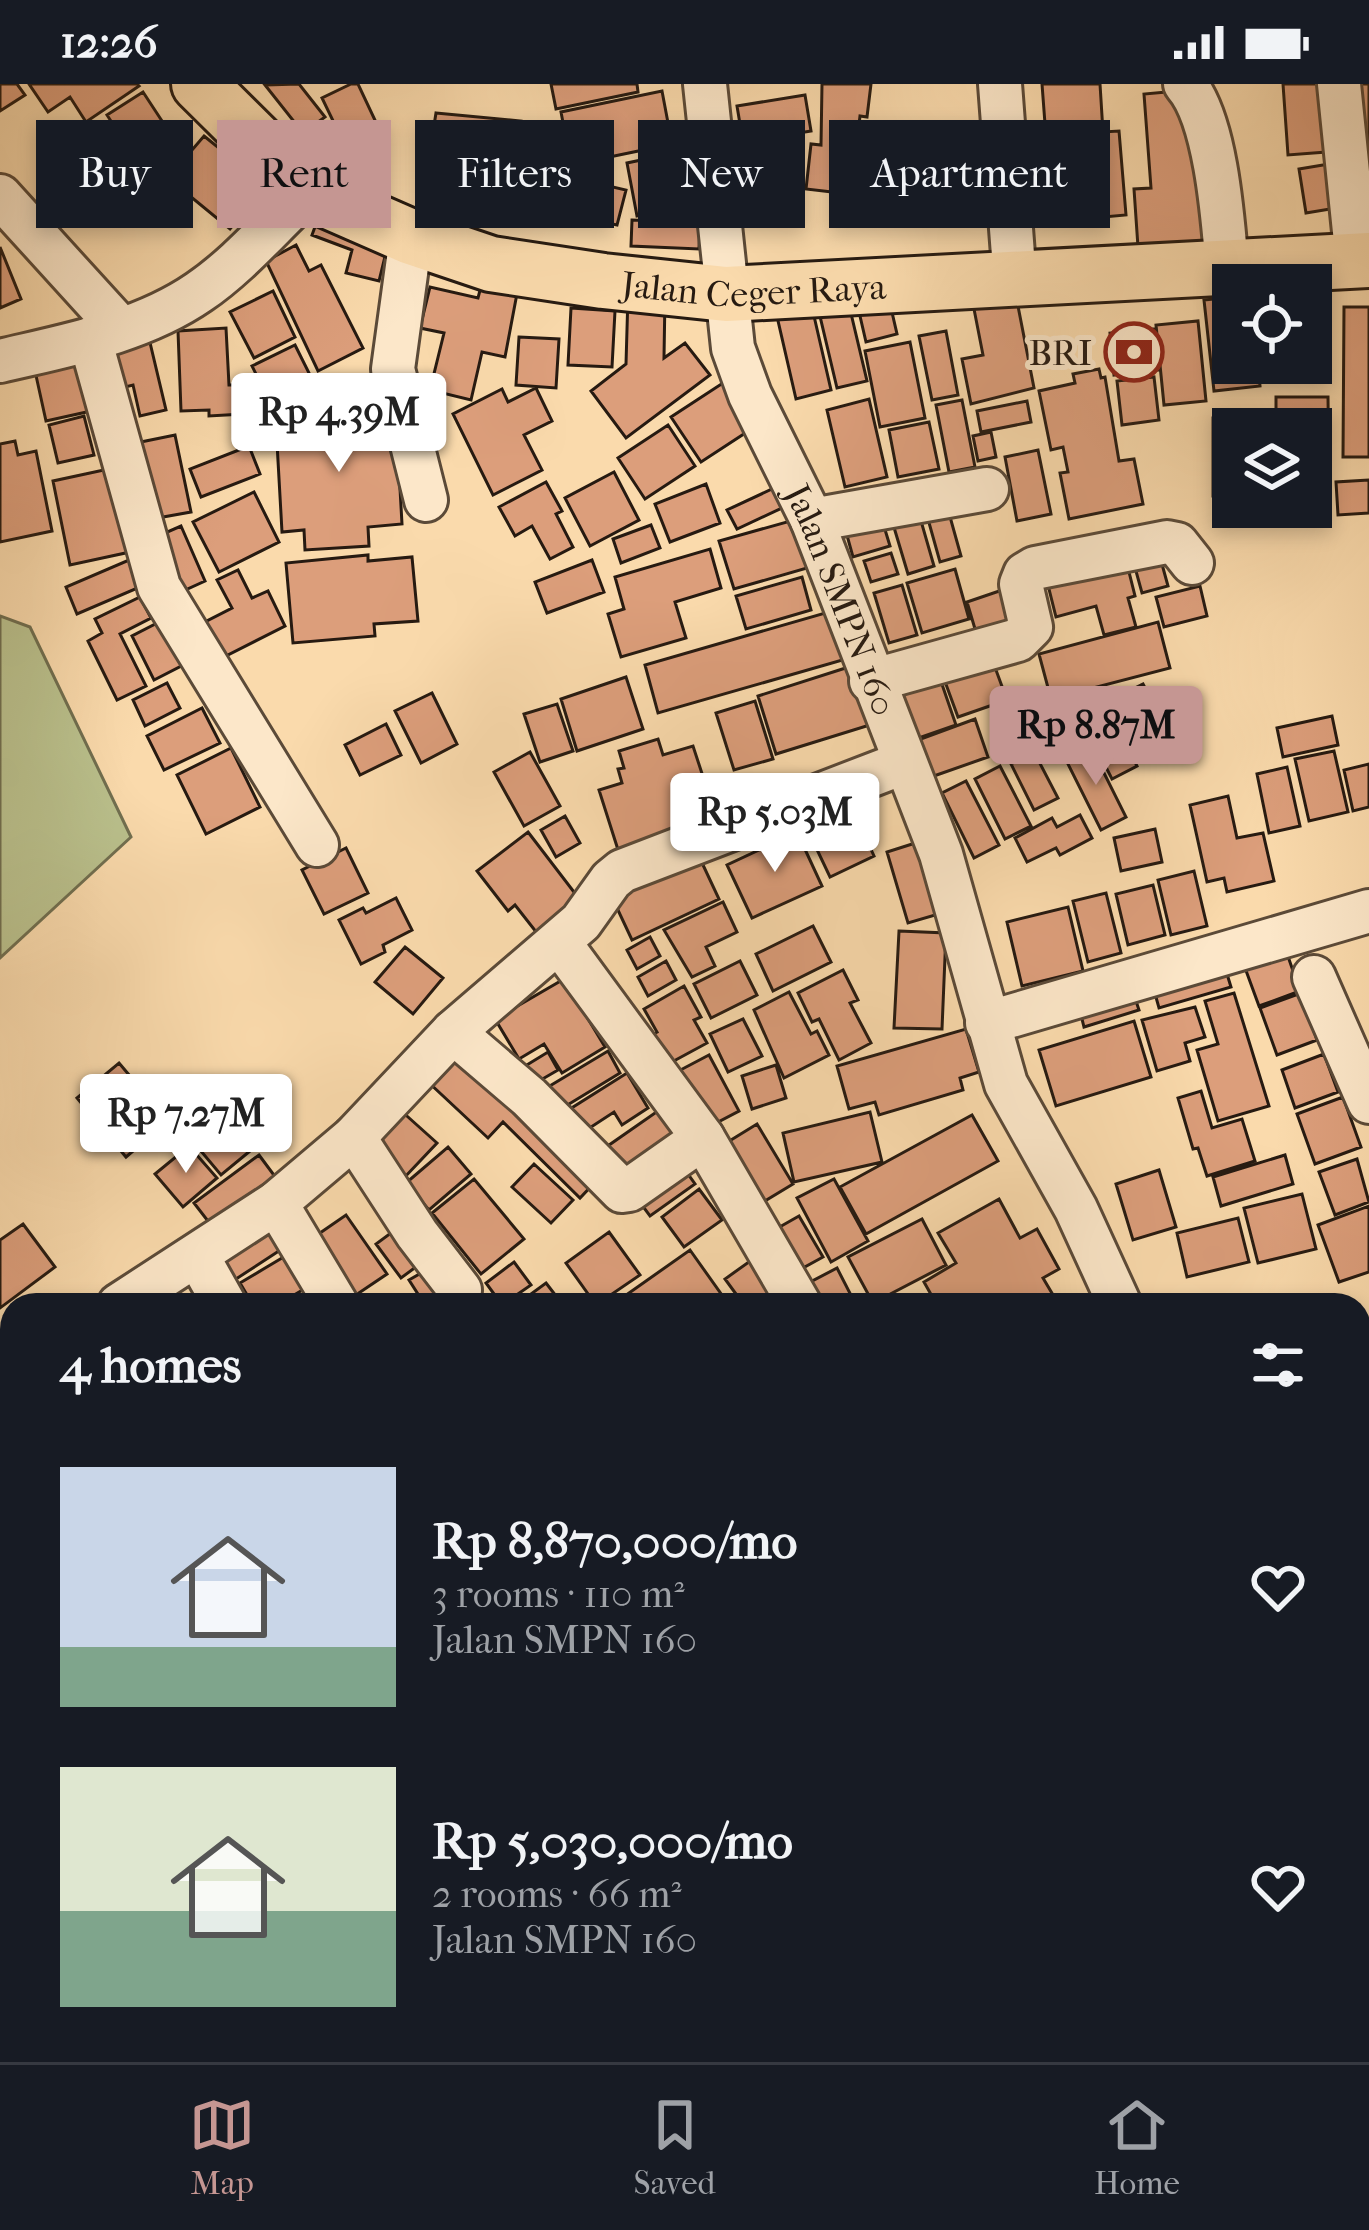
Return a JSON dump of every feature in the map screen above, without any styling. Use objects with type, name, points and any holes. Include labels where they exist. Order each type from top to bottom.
[{"type":"main road","name":"Jalan Ceger Raya","points":[[199,84],[235,120]]},
{"type":"main road","name":"Jalan Ceger Raya","points":[[389,228],[490,264],[727,294],[1212,269]]},
{"type":"main road","name":"Jalan Ceger Raya","points":[[1305,264],[1363,261]]},
{"type":"street","name":"Jalan SMPN 160","points":[[705,84],[734,348],[750,395],[812,520],[940,854],[1006,1084],[1076,1209],[1114,1293]]},
{"type":"street","points":[[1000,84],[1015,281]]},
{"type":"street","points":[[1185,84],[1202,109],[1227,264]]},
{"type":"street","points":[[1339,84],[1363,261]]},
{"type":"street","points":[[0,196],[105,334],[159,587],[317,845]]},
{"type":"street","points":[[0,361],[165,313],[203,290],[269,228]]},
{"type":"street","points":[[412,238],[393,369],[426,500]]},
{"type":"street","points":[[812,520],[987,489]]},
{"type":"street","points":[[871,681],[1018,640],[1031,627],[1021,584],[1024,574],[1035,568],[1167,542],[1178,544],[1192,563]]},
{"type":"street","points":[[139,1293],[276,1203],[354,1137],[453,1032],[581,922],[622,871],[903,763]]},
{"type":"street","points":[[987,1023],[1369,911]]},
{"type":"street","points":[[560,942],[703,1138],[793,1293]]},
{"type":"street","points":[[1314,977],[1369,1102]]},
{"type":"street","points":[[453,1032],[530,1097],[622,1191],[703,1138]]},
{"type":"street","points":[[354,1137],[460,1290]]},
{"type":"street","points":[[276,1203],[330,1293]]},
{"type":"street","points":[[198,1257],[218,1293]]},
{"type":"green space","points":[[0,616],[30,627],[131,837],[0,958]]},
{"type":"building","points":[[0,84],[17,84],[25,95],[0,111]]},
{"type":"building","points":[[29,84],[139,86],[89,120],[70,97],[48,112]]},
{"type":"building","points":[[299,84],[325,117],[293,120],[265,85]]},
{"type":"building","points":[[358,84],[375,120],[333,120],[322,98]]},
{"type":"building","points":[[551,84],[637,84],[638,92],[556,109]]},
{"type":"building","points":[[822,84],[871,84],[867,117],[829,120],[829,192],[806,189],[811,144],[821,145]]},
{"type":"building","points":[[1042,84],[1100,84],[1102,120],[1045,120]]},
{"type":"building","points":[[1283,84],[1334,84],[1339,151],[1288,155]]},
{"type":"building","points":[[1353,84],[1369,84],[1369,148],[1363,149]]},
{"type":"building","points":[[1189,90],[1206,241],[1138,247],[1134,189],[1151,188],[1144,94]]},
{"type":"building","points":[[662,91],[667,120],[638,120],[638,151],[614,156],[614,120],[563,120],[561,112]]},
{"type":"building","points":[[143,92],[161,120],[110,120],[107,115]]},
{"type":"building","points":[[805,95],[811,131],[805,132],[805,120],[739,120],[737,106]]},
{"type":"building","points":[[436,113],[510,120],[435,120]]},
{"type":"building","points":[[1119,131],[1126,215],[1110,216],[1110,132]]},
{"type":"building","points":[[204,136],[217,146],[217,218],[193,199],[193,149]]},
{"type":"building","points":[[638,161],[637,216],[627,163]]},
{"type":"building","points":[[1335,163],[1342,207],[1306,213],[1299,169]]},
{"type":"building","points":[[614,187],[626,190],[614,224]]},
{"type":"building","points":[[632,220],[638,220],[638,228],[700,228],[699,249],[631,246]]},
{"type":"building","points":[[315,228],[391,232],[379,281],[346,273],[352,250],[312,235]]},
{"type":"building","points":[[296,245],[309,271],[321,265],[363,348],[318,371],[266,261]]},
{"type":"building","points":[[0,247],[21,299],[0,308]]},
{"type":"building","points":[[484,275],[519,283],[505,357],[482,352],[471,400],[430,390],[444,333],[420,328],[430,287],[478,298]]},
{"type":"building","points":[[273,291],[295,337],[254,358],[230,312]]},
{"type":"building","points":[[628,295],[665,296],[664,358],[685,343],[710,375],[626,438],[591,391],[626,364]]},
{"type":"building","points":[[888,295],[897,334],[866,342],[857,303]]},
{"type":"building","points":[[1212,299],[1212,373],[1204,300]]},
{"type":"building","points":[[1017,301],[1034,388],[971,404],[962,359],[983,355],[974,309]]},
{"type":"building","points":[[811,303],[831,390],[796,399],[776,312]]},
{"type":"building","points":[[849,305],[867,381],[837,388],[819,312]]},
{"type":"building","points":[[1344,307],[1369,307],[1369,457],[1343,457]]},
{"type":"building","points":[[571,308],[615,311],[612,367],[568,365]]},
{"type":"building","points":[[1198,321],[1206,401],[1164,405],[1156,325]]},
{"type":"building","points":[[226,328],[229,385],[242,385],[243,414],[209,416],[209,410],[181,411],[178,331]]},
{"type":"building","name":"BRI","points":[[1154,329],[1158,370],[1114,375],[1110,333]]},
{"type":"building","points":[[147,330],[166,410],[140,416],[133,385],[121,388],[109,338]]},
{"type":"building","points":[[946,331],[958,395],[932,400],[919,336]]},
{"type":"building","points":[[519,337],[559,339],[556,388],[516,385]]},
{"type":"building","points":[[910,342],[925,418],[880,427],[865,351]]},
{"type":"building","points":[[295,345],[311,377],[268,398],[252,366]]},
{"type":"building","points":[[79,361],[91,411],[46,421],[35,371]]},
{"type":"building","points":[[1099,369],[1101,378],[1105,377],[1119,461],[1134,459],[1143,504],[1069,519],[1060,473],[1068,472],[1063,447],[1051,450],[1039,391],[1075,383],[1073,374]]},
{"type":"building","points":[[1154,377],[1159,420],[1122,425],[1117,381]]},
{"type":"building","points":[[726,381],[756,426],[701,462],[671,417]]},
{"type":"building","points":[[1213,384],[1260,384],[1260,386],[1214,391]]},
{"type":"building","points":[[536,388],[552,421],[524,435],[542,470],[493,495],[453,414],[502,389],[508,402]]},
{"type":"building","points":[[1276,397],[1328,397],[1328,408],[1276,408]]},
{"type":"building","points":[[869,399],[887,477],[845,487],[827,410]]},
{"type":"building","points":[[962,400],[975,467],[949,472],[936,405]]},
{"type":"building","points":[[1027,401],[1031,422],[981,432],[977,411]]},
{"type":"building","points":[[376,405],[377,419],[396,417],[402,524],[368,527],[369,546],[305,550],[304,530],[282,532],[276,425],[298,423],[297,409]]},
{"type":"building","points":[[84,416],[94,455],[58,463],[49,425]]},
{"type":"building","points":[[929,422],[939,469],[898,477],[889,430]]},
{"type":"building","points":[[668,425],[695,466],[645,499],[618,458]]},
{"type":"building","points":[[991,432],[996,457],[978,461],[973,436]]},
{"type":"building","points":[[175,435],[191,512],[152,519],[136,443]]},
{"type":"building","points":[[15,441],[18,455],[36,451],[52,531],[0,542],[0,444]]},
{"type":"building","points":[[249,446],[260,474],[201,497],[190,469]]},
{"type":"building","points":[[1038,450],[1051,514],[1017,521],[1005,457]]},
{"type":"building","points":[[113,468],[130,552],[70,565],[53,481]]},
{"type":"building","points":[[614,472],[639,520],[590,546],[565,498]]},
{"type":"building","points":[[1369,480],[1369,513],[1338,515],[1336,482]]},
{"type":"building","points":[[546,482],[562,511],[556,514],[573,547],[550,559],[532,526],[515,536],[499,507]]},
{"type":"building","points":[[787,482],[797,501],[737,529],[727,510]]},
{"type":"building","points":[[706,484],[720,523],[670,542],[655,504]]},
{"type":"building","points":[[254,492],[279,542],[219,572],[193,522]]},
{"type":"building","points":[[947,506],[961,556],[940,562],[926,512]]},
{"type":"building","points":[[917,507],[934,566],[908,574],[890,514]]},
{"type":"building","points":[[879,510],[890,546],[853,557],[843,521]]},
{"type":"building","points":[[801,518],[814,566],[734,589],[719,541]]},
{"type":"building","points":[[651,525],[660,548],[621,563],[613,539]]},
{"type":"building","points":[[181,526],[205,581],[183,591],[158,536]]},
{"type":"building","points":[[1157,546],[1168,586],[1142,593],[1131,553]]},
{"type":"building","points":[[710,549],[721,588],[675,602],[686,638],[621,657],[608,614],[624,609],[615,577]]},
{"type":"building","points":[[1124,552],[1135,596],[1128,598],[1136,627],[1104,635],[1096,606],[1056,617],[1045,573]]},
{"type":"building","points":[[891,553],[898,574],[871,582],[864,561]]},
{"type":"building","points":[[368,555],[368,561],[412,557],[418,621],[374,624],[375,636],[293,643],[286,563]]},
{"type":"building","points":[[136,557],[147,584],[77,614],[66,587]]},
{"type":"building","points":[[592,560],[604,592],[547,613],[535,582]]},
{"type":"building","points":[[955,569],[969,619],[922,633],[907,583]]},
{"type":"building","points":[[238,570],[252,598],[268,591],[285,626],[218,660],[201,624],[232,608],[217,580]]},
{"type":"building","points":[[802,577],[811,610],[746,629],[736,596]]},
{"type":"building","points":[[902,585],[917,635],[889,643],[874,593]]},
{"type":"building","points":[[1014,586],[1025,624],[978,639],[967,602]]},
{"type":"building","points":[[1200,586],[1207,616],[1164,627],[1156,597]]},
{"type":"building","points":[[140,597],[151,618],[120,634],[146,686],[117,700],[88,641],[102,633],[95,619]]},
{"type":"building","points":[[832,611],[846,659],[658,713],[645,665]]},
{"type":"building","points":[[165,619],[187,663],[154,680],[132,636]]},
{"type":"building","points":[[1158,622],[1170,668],[1051,699],[1039,654]]},
{"type":"building","points":[[989,651],[1007,700],[958,717],[940,668]]},
{"type":"building","points":[[935,664],[956,725],[913,740],[892,680]]},
{"type":"building","points":[[855,665],[873,724],[776,754],[758,696]]},
{"type":"building","points":[[626,677],[643,729],[577,751],[561,699]]},
{"type":"building","points":[[167,683],[180,708],[145,726],[133,700]]},
{"type":"building","points":[[1143,684],[1170,736],[1141,751],[1115,698]]},
{"type":"building","points":[[432,693],[457,744],[421,763],[395,711]]},
{"type":"building","points":[[1102,695],[1137,766],[1112,779],[1076,708]]},
{"type":"building","points":[[755,701],[773,759],[734,770],[716,713]]},
{"type":"building","points":[[557,704],[573,751],[540,762],[524,714]]},
{"type":"building","points":[[202,708],[220,743],[164,770],[147,736]]},
{"type":"building","points":[[1332,716],[1338,745],[1283,757],[1277,728]]},
{"type":"building","points":[[975,719],[988,757],[931,777],[918,740]]},
{"type":"building","points":[[386,724],[401,755],[360,775],[345,745]]},
{"type":"building","points":[[658,739],[663,755],[693,746],[709,795],[677,805],[686,835],[620,856],[599,790],[622,783],[619,751]]},
{"type":"building","points":[[1091,747],[1126,817],[1101,830],[1066,760]]},
{"type":"building","points":[[231,748],[260,807],[206,834],[177,775]]},
{"type":"building","points":[[1334,751],[1348,812],[1309,821],[1295,759]]},
{"type":"building","points":[[530,752],[560,806],[524,826],[494,772]]},
{"type":"building","points":[[1034,752],[1058,798],[1034,810],[1011,764]]},
{"type":"building","points":[[1369,764],[1369,807],[1353,811],[1344,770]]},
{"type":"building","points":[[1000,766],[1031,826],[1005,839],[975,779]]},
{"type":"building","points":[[1287,767],[1300,826],[1269,833],[1257,774]]},
{"type":"building","points":[[966,781],[999,845],[974,858],[942,793]]},
{"type":"building","points":[[1228,796],[1237,838],[1263,833],[1274,881],[1227,892],[1224,878],[1207,882],[1190,805]]},
{"type":"building","points":[[847,797],[874,856],[830,877],[802,818]]},
{"type":"building","points":[[1080,815],[1092,838],[1060,855],[1056,848],[1027,862],[1015,838],[1052,818],[1057,827]]},
{"type":"building","points":[[565,816],[580,843],[556,857],[541,830]]},
{"type":"building","points":[[1155,829],[1162,862],[1121,871],[1114,838]]},
{"type":"building","points":[[528,832],[587,909],[544,942],[515,905],[508,911],[477,871]]},
{"type":"building","points":[[797,832],[822,886],[752,918],[727,865]]},
{"type":"building","points":[[928,839],[949,911],[908,923],[887,852]]},
{"type":"building","points":[[346,848],[368,893],[324,914],[302,870]]},
{"type":"building","points":[[696,850],[719,899],[632,940],[609,891]]},
{"type":"building","points":[[1194,871],[1207,926],[1171,935],[1158,880]]},
{"type":"building","points":[[1153,885],[1165,935],[1128,945],[1116,894]]},
{"type":"building","points":[[1106,893],[1121,953],[1088,962],[1073,901]]},
{"type":"building","points":[[396,898],[412,930],[383,945],[385,952],[361,964],[339,920]]},
{"type":"building","points":[[723,902],[737,932],[706,947],[715,966],[692,977],[664,930]]},
{"type":"building","points":[[1068,907],[1083,971],[1022,986],[1007,922]]},
{"type":"building","points":[[813,926],[831,962],[773,991],[756,954]]},
{"type":"building","points":[[899,931],[946,933],[942,1029],[894,1028]]},
{"type":"building","points":[[650,937],[660,956],[637,969],[627,950]]},
{"type":"building","points":[[1283,942],[1300,991],[1259,1006],[1241,957]]},
{"type":"building","points":[[405,947],[443,978],[413,1014],[375,982]]},
{"type":"building","points":[[666,961],[676,980],[648,996],[638,977]]},
{"type":"building","points":[[740,961],[757,995],[711,1018],[694,984]]},
{"type":"building","points":[[1223,961],[1231,987],[1159,1008],[1152,983]]},
{"type":"building","points":[[843,970],[858,1000],[850,1003],[871,1043],[839,1060],[819,1019],[812,1022],[798,993]]},
{"type":"building","points":[[564,979],[605,1047],[562,1073],[544,1044],[519,1059],[495,1019]]},
{"type":"building","points":[[684,986],[701,1017],[694,1020],[707,1043],[659,1069],[643,1039],[657,1032],[644,1009]]},
{"type":"building","points":[[1131,986],[1139,1010],[1084,1027],[1079,1007]]},
{"type":"building","points":[[789,992],[811,1034],[817,1031],[829,1055],[784,1078],[754,1010]]},
{"type":"building","points":[[1234,993],[1269,1106],[1218,1121],[1197,1050],[1218,1044],[1205,1001]]},
{"type":"building","points":[[1301,993],[1317,1040],[1277,1055],[1260,1008]]},
{"type":"building","points":[[1195,1007],[1205,1037],[1185,1043],[1190,1061],[1157,1071],[1142,1020]]},
{"type":"building","points":[[743,1019],[762,1056],[728,1072],[710,1034]]},
{"type":"building","points":[[1134,1021],[1151,1077],[1056,1106],[1039,1050]]},
{"type":"building","points":[[966,1029],[979,1072],[960,1078],[963,1090],[879,1115],[875,1102],[849,1109],[837,1066]]},
{"type":"building","points":[[456,1049],[597,1180],[580,1198],[503,1122],[488,1138],[426,1080]]},
{"type":"building","points":[[608,1051],[620,1073],[556,1112],[543,1090]]},
{"type":"building","points":[[548,1052],[558,1070],[527,1088],[517,1071]]},
{"type":"building","points":[[1324,1054],[1338,1092],[1295,1108],[1282,1070]]},
{"type":"building","points":[[709,1055],[739,1111],[699,1132],[669,1076]]},
{"type":"building","points":[[119,1063],[168,1121],[126,1157],[77,1098]]},
{"type":"building","points":[[776,1065],[786,1098],[752,1109],[742,1076]]},
{"type":"building","points":[[627,1073],[648,1108],[622,1125],[614,1112],[585,1131],[570,1109]]},
{"type":"building","points":[[1201,1091],[1212,1128],[1242,1119],[1255,1161],[1207,1176],[1198,1148],[1193,1149],[1178,1098]]},
{"type":"building","points":[[1343,1097],[1361,1147],[1315,1164],[1297,1114]]},
{"type":"building","points":[[665,1106],[687,1137],[624,1182],[602,1150]]},
{"type":"building","points":[[398,1108],[437,1143],[403,1179],[365,1144]]},
{"type":"building","points":[[870,1112],[882,1162],[794,1182],[783,1133]]},
{"type":"building","points":[[219,1115],[250,1151],[221,1175],[190,1138]]},
{"type":"building","points":[[972,1115],[998,1161],[866,1234],[840,1187]]},
{"type":"building","points":[[757,1124],[793,1184],[755,1207],[718,1148]]},
{"type":"building","points":[[189,1146],[217,1178],[183,1207],[155,1174]]},
{"type":"building","points":[[448,1147],[471,1174],[429,1210],[406,1183]]},
{"type":"building","points":[[259,1155],[285,1190],[221,1238],[194,1203]]},
{"type":"building","points":[[1285,1155],[1293,1184],[1221,1206],[1213,1177]]},
{"type":"building","points":[[1357,1159],[1369,1202],[1335,1215],[1319,1172]]},
{"type":"building","points":[[678,1160],[695,1184],[650,1216],[633,1193]]},
{"type":"building","points":[[534,1164],[573,1200],[551,1223],[512,1187]]},
{"type":"building","points":[[1159,1170],[1176,1227],[1133,1240],[1116,1184]]},
{"type":"building","points":[[474,1179],[524,1239],[481,1274],[432,1213]]},
{"type":"building","points":[[834,1179],[868,1241],[831,1262],[797,1198]]},
{"type":"building","points":[[699,1189],[722,1220],[684,1247],[662,1217]]},
{"type":"building","points":[[1302,1194],[1316,1249],[1258,1263],[1244,1208]]},
{"type":"building","points":[[999,1199],[1020,1238],[1037,1229],[1059,1269],[1043,1278],[1052,1293],[930,1293],[924,1282],[956,1263],[938,1233]]},
{"type":"building","points":[[1369,1206],[1369,1272],[1339,1282],[1318,1225]]},
{"type":"building","points":[[346,1215],[387,1274],[359,1293],[342,1293],[307,1242]]},
{"type":"building","points":[[274,1216],[291,1243],[233,1281],[215,1254]]},
{"type":"building","points":[[799,1216],[823,1257],[792,1274],[769,1233]]},
{"type":"building","points":[[1238,1218],[1249,1262],[1187,1277],[1177,1233]]},
{"type":"building","points":[[922,1219],[946,1265],[892,1293],[868,1293],[848,1257]]},
{"type":"building","points":[[23,1224],[55,1267],[20,1293],[0,1293],[0,1240]]},
{"type":"building","points":[[403,1224],[428,1258],[401,1278],[376,1244]]},
{"type":"building","points":[[609,1232],[640,1275],[614,1293],[587,1293],[566,1263]]},
{"type":"building","points":[[690,1250],[720,1293],[629,1293]]},
{"type":"building","points":[[292,1252],[311,1285],[297,1293],[246,1293],[240,1283]]},
{"type":"building","points":[[760,1254],[775,1293],[735,1293],[725,1279]]},
{"type":"building","points":[[514,1262],[531,1285],[519,1293],[493,1293],[486,1283]]},
{"type":"building","points":[[435,1265],[452,1293],[417,1293],[409,1280]]},
{"type":"building","points":[[837,1268],[850,1293],[802,1293],[799,1288]]},
{"type":"building","points":[[546,1283],[554,1293],[532,1293]]},
{"type":"place","name":"BRI","points":[[1134,352]]}]
